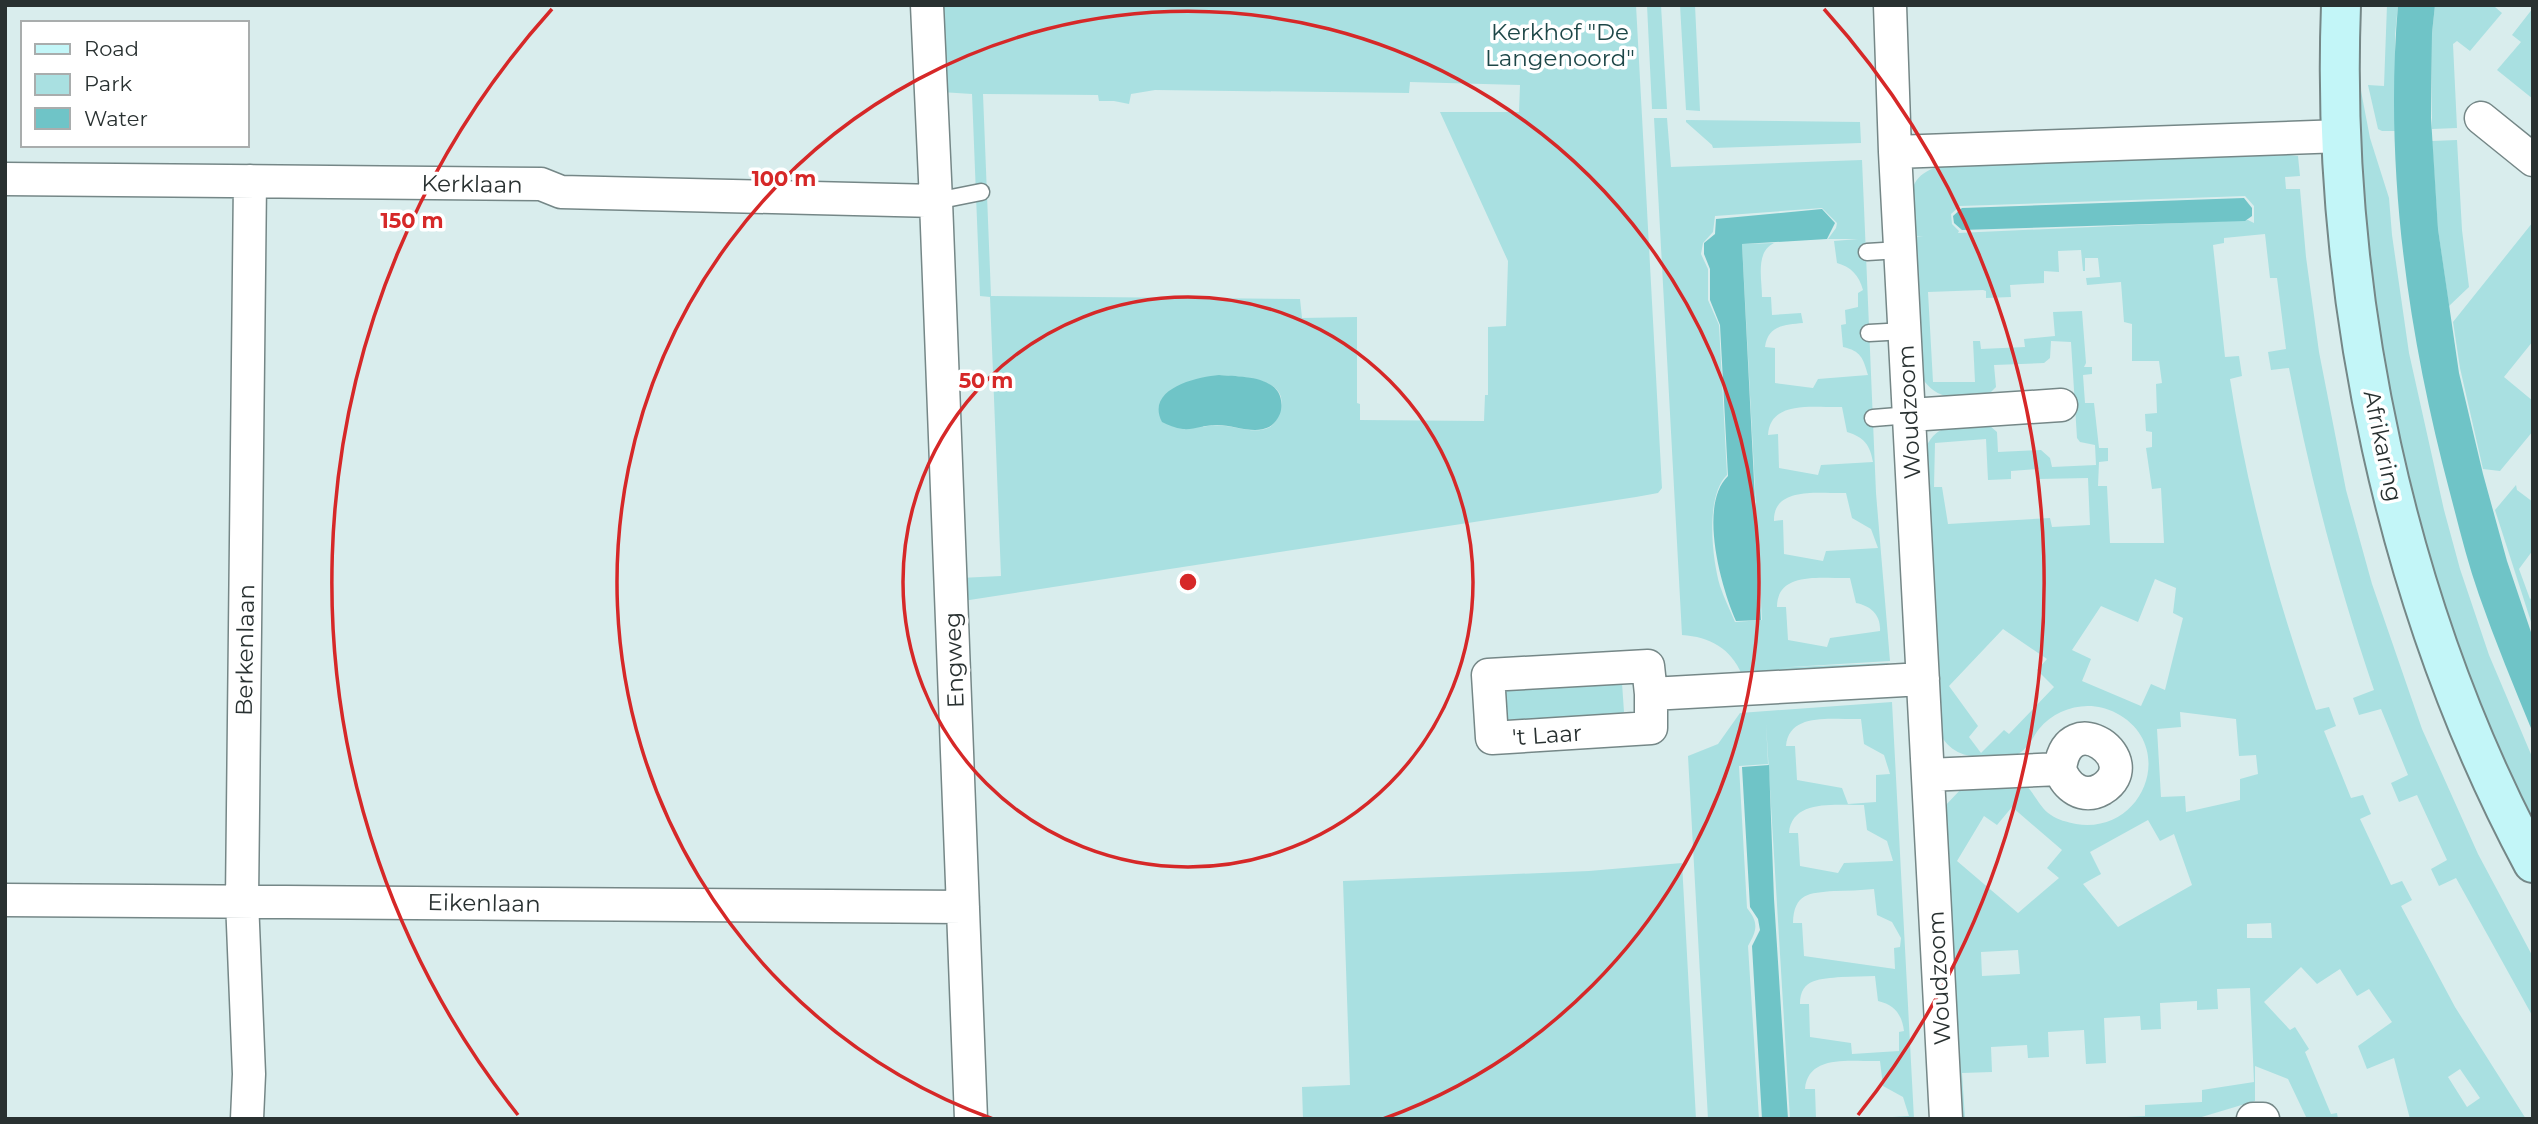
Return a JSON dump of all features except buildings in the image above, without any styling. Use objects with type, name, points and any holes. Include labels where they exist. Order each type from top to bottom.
[{"type":"street","name":"Engweg","points":[[927,5],[971,1119]]},
{"type":"street","name":"Woudzoom","points":[[1890,5],[1900,250],[1947,1119]]},
{"type":"street","name":"Afrikaring","points":[[2341,5],[2342,136],[2355,297],[2391,489],[2413,570],[2447,670],[2486,766],[2533,863]]},
{"type":"street","points":[[2481,118],[2533,160]]},
{"type":"street","points":[[1895,152],[2342,136]]},
{"type":"street","name":"Kerklaan","points":[[5,179],[541,184],[561,192],[936,201]]},
{"type":"street","name":"Berkenlaan","points":[[247,1119],[249,1074],[242,900],[250,181]]},
{"type":"street","points":[[1910,415],[2061,405]]},
{"type":"street","name":"'t Laar","points":[[1648,666],[1651,694],[1651,728],[1492,738],[1488,675],[1648,666]]},
{"type":"street","points":[[1651,694],[1923,680]]},
{"type":"street","points":[[1928,775],[2060,769]]},
{"type":"street","name":"Eikenlaan","points":[[5,900],[963,907]]},
{"type":"street","points":[[2253,1119],[2263,1119]]},
{"type":"lane","points":[[936,201],[981,192]]},
{"type":"lane","points":[[1867,252],[1900,250]]},
{"type":"lane","points":[[1869,333],[1905,331]]},
{"type":"lane","points":[[1873,418],[1910,415]]},
{"type":"green space","name":"Kerkhof \"De Langenoord\"","points":[[936,5],[1636,5],[1662,488],[1658,493],[1636,497],[963,601],[960,578],[1001,576],[990,297],[980,296],[972,94],[941,92]],"holes":[[[1410,82],[1520,85],[1519,112],[1440,112],[1508,261],[1506,326],[1488,327],[1488,395],[1485,395],[1484,421],[1360,420],[1360,404],[1357,403],[1357,317],[1302,318],[1300,299],[991,296],[983,94],[1098,95],[1099,101],[1129,104],[1131,94],[1155,90],[1409,93]],[[1219,375],[1250,378],[1271,385],[1278,391],[1281,399],[1280,410],[1273,425],[1261,430],[1220,425],[1203,427]]]},
{"type":"green space","points":[[1647,5],[1661,5],[1667,109],[1652,109]]},
{"type":"green space","points":[[1680,5],[1695,5],[1700,111],[1686,110]]},
{"type":"green space","points":[[2387,5],[2398,5],[2395,35],[2395,131],[2378,129],[2368,85],[2384,86]]},
{"type":"green space","points":[[2435,5],[2496,5],[2502,13],[2470,51],[2457,41],[2453,44],[2457,128],[2432,129],[2432,33]]},
{"type":"green space","points":[[2533,8],[2533,99],[2497,70],[2521,42],[2512,35]]},
{"type":"green space","points":[[2361,91],[2370,138],[2389,198],[2409,353],[2444,510],[2460,569],[2489,655],[2533,759],[2533,824],[2485,718],[2453,637],[2409,481],[2395,417],[2374,289],[2362,159]]},
{"type":"green space","points":[[1654,118],[1667,118],[1671,167],[1862,160],[1876,493],[1890,661],[1774,668],[1890,665],[1742,675],[1726,651],[1702,638],[1682,635]],"holes":[[[1822,208],[1837,223],[1828,239],[1858,239],[1834,241],[1837,263],[1854,272],[1863,290],[1858,293],[1858,307],[1845,310],[1846,324],[1841,325],[1843,347],[1860,356],[1868,375],[1818,379],[1813,388],[1775,383],[1775,348],[1765,347],[1767,340],[1773,330],[1789,324],[1803,323],[1801,313],[1772,315],[1771,297],[1762,297],[1762,259],[1768,247],[1774,243],[1742,244],[1762,620],[1735,622],[1720,586],[1713,545],[1713,512],[1720,485],[1727,475],[1719,325],[1708,300],[1708,269],[1701,254],[1703,243],[1713,232],[1715,216]],[[1808,407],[1842,407],[1847,432],[1865,442],[1873,462],[1821,465],[1818,475],[1779,468],[1778,434],[1768,435],[1771,424],[1785,411]],[[1812,493],[1846,493],[1852,518],[1871,529],[1878,548],[1826,551],[1823,561],[1784,554],[1783,520],[1774,521],[1776,510],[1781,502],[1790,497]],[[1815,578],[1850,578],[1856,603],[1874,612],[1879,620],[1880,631],[1830,638],[1827,647],[1788,640],[1786,607],[1777,607],[1779,595],[1793,582]]]},
{"type":"green space","points":[[1686,120],[1860,122],[1861,143],[1713,148]]},
{"type":"green space","points":[[2457,140],[2462,230],[2469,287],[2449,306],[2438,229],[2432,141]]},
{"type":"green space","points":[[2298,156],[2300,176],[2285,177],[2286,189],[2300,189],[2319,352],[2346,490],[2372,584],[2422,729],[2478,854],[2533,957],[2533,1017],[2456,878],[2439,886],[2431,869],[2447,860],[2417,795],[2399,802],[2391,783],[2408,775],[2381,709],[2359,715],[2353,698],[2374,690],[2326,530],[2289,368],[2271,370],[2268,352],[2286,349],[2277,278],[2270,278],[2265,234],[2224,238],[2224,243],[2213,245],[2225,357],[2239,356],[2242,376],[2230,379],[2245,463],[2289,629],[2316,710],[2329,707],[2336,726],[2324,731],[2351,798],[2363,795],[2371,814],[2360,819],[2391,885],[2402,881],[2412,900],[2401,906],[2455,1007],[2526,1119],[2410,1119],[2394,1058],[2367,1069],[2358,1046],[2392,1022],[2369,989],[2357,996],[2340,969],[2317,984],[2301,967],[2264,1002],[2290,1030],[2295,1027],[2309,1049],[2305,1052],[2331,1114],[2337,1113],[2338,1119],[2307,1119],[2288,1079],[2255,1066],[2255,1101],[2195,1119],[2089,1119],[2145,1116],[2145,1105],[2202,1102],[2202,1090],[2254,1082],[2250,988],[2217,989],[2218,1009],[2197,1010],[2197,1001],[2160,1003],[2161,1029],[2141,1030],[2140,1016],[2104,1018],[2106,1063],[2086,1064],[2084,1030],[2048,1032],[2049,1057],[2028,1058],[2027,1045],[1991,1047],[1992,1072],[1962,1073],[1965,1119],[1959,1119],[1944,807],[1962,788],[2027,786],[2051,815],[2076,824],[2100,824],[2120,816],[2135,802],[2145,785],[2149,765],[2145,745],[2135,727],[2116,713],[2096,706],[2074,708],[2055,715],[2046,721],[2025,749],[2009,756],[1975,757],[1960,753],[1948,745],[1939,731],[1923,454],[1928,443],[1934,435],[1949,427],[1990,426],[1997,432],[1998,452],[2041,450],[2050,458],[2052,467],[2096,465],[2095,445],[2080,442],[2077,438],[2071,342],[2051,341],[2050,358],[2044,363],[1994,365],[1996,387],[1988,395],[1942,395],[1934,391],[1920,375],[1913,237],[1923,236],[1912,236],[1912,191],[1921,175],[1944,165]],"holes":[[[2245,196],[2254,206],[2254,223],[2248,220],[1958,233],[1952,224],[1951,214],[1960,206]],[[2081,250],[2083,271],[2085,258],[2098,258],[2100,277],[2086,278],[2087,285],[2121,282],[2124,322],[2132,324],[2132,361],[2159,361],[2162,383],[2156,384],[2157,413],[2145,414],[2146,431],[2152,432],[2152,447],[2146,448],[2152,489],[2161,488],[2164,543],[2110,543],[2107,486],[2098,486],[2099,462],[2108,461],[2108,448],[2099,448],[2094,403],[2085,403],[2083,375],[2092,374],[2092,367],[2084,367],[2086,363],[2082,311],[2053,312],[2055,336],[2024,339],[2025,347],[1981,349],[1980,341],[1973,341],[1975,382],[1933,382],[1928,292],[1983,290],[1986,291],[1986,298],[2011,297],[2010,285],[2044,283],[2044,271],[2059,272],[2058,251]],[[1986,439],[1988,480],[2011,479],[2011,471],[2039,469],[2038,479],[2088,478],[2090,525],[2052,527],[2050,518],[1948,524],[1942,487],[1934,487],[1935,443]],[[2155,579],[2176,588],[2173,613],[2183,618],[2165,690],[2151,684],[2141,706],[2082,681],[2091,659],[2072,650],[2101,606],[2138,622]],[[2003,629],[2047,659],[2037,670],[2054,687],[2009,734],[2004,730],[1981,753],[1969,737],[1978,726],[1949,686]],[[2180,712],[2236,719],[2239,756],[2256,755],[2258,774],[2240,779],[2240,800],[2186,812],[2185,796],[2161,797],[2157,729],[2181,727]],[[2012,807],[2062,850],[2047,868],[2059,878],[2018,913],[1957,861],[1984,816],[1997,825]],[[2148,820],[2160,841],[2174,834],[2192,885],[2118,927],[2083,884],[2101,874],[2090,852]],[[2271,923],[2272,938],[2247,938],[2247,924]],[[2018,950],[2020,974],[1982,976],[1981,952]],[[2460,1069],[2480,1098],[2467,1107],[2448,1077]]]},
{"type":"green space","points":[[2533,222],[2533,341],[2504,377],[2533,401],[2533,431],[2500,471],[2483,469],[2460,368],[2453,322]]},
{"type":"green space","points":[[2516,485],[2517,490],[2533,502],[2533,550],[2519,569],[2530,599],[2533,597],[2533,628],[2495,510]]},
{"type":"green space","points":[[1622,683],[1624,712],[1619,715],[1504,720],[1501,688]]},
{"type":"green space","points":[[1892,702],[1914,1119],[1860,1119],[1909,1116],[1903,1097],[1883,1086],[1880,1061],[1857,1061],[1834,1062],[1814,1070],[1805,1089],[1815,1089],[1816,1119],[1790,1119],[1766,723],[1768,764],[1739,766],[1747,908],[1755,927],[1748,946],[1759,1119],[1708,1119],[1688,756],[1718,744],[1740,713]],"holes":[[[1861,719],[1864,744],[1884,755],[1890,774],[1876,775],[1876,802],[1848,804],[1842,788],[1797,780],[1795,746],[1786,746],[1789,735],[1795,727],[1804,722]],[[1830,805],[1864,805],[1867,830],[1887,841],[1893,861],[1844,863],[1838,873],[1800,866],[1798,833],[1789,833],[1792,822],[1798,814],[1807,809]],[[1874,889],[1877,915],[1892,922],[1901,938],[1900,947],[1894,948],[1895,969],[1804,956],[1802,923],[1793,923],[1796,906],[1804,896]],[[1875,976],[1878,1001],[1893,1008],[1901,1020],[1904,1031],[1899,1032],[1899,1051],[1852,1054],[1851,1043],[1810,1037],[1809,1004],[1800,1004],[1804,989],[1813,982],[1841,977]]]},
{"type":"green space","points":[[1682,863],[1696,1119],[1303,1119],[1302,1087],[1350,1085],[1343,881],[1589,871]]},
{"type":"water","points":[[2398,5],[2435,5],[2431,118],[2438,229],[2459,373],[2507,561],[2533,638],[2533,733],[2471,570],[2422,373],[2411,312],[2397,190],[2394,67]]},
{"type":"water","points":[[2244,198],[2252,208],[2252,216],[2245,221],[1962,230],[1954,223],[1953,216],[1962,208]]},
{"type":"water","points":[[1822,209],[1835,223],[1827,239],[1742,244],[1761,620],[1736,621],[1719,568],[1713,526],[1714,506],[1719,489],[1728,476],[1720,325],[1710,300],[1710,269],[1704,254],[1704,243],[1715,234],[1716,219]]},
{"type":"water","points":[[1219,375],[1250,378],[1270,384],[1281,399],[1281,410],[1275,422],[1263,429],[1249,430],[1222,425],[1183,429],[1162,422],[1159,411],[1161,401],[1167,393],[1186,382]]},
{"type":"water","points":[[1769,765],[1774,899],[1788,1119],[1762,1119],[1752,946],[1760,930],[1758,919],[1750,907],[1742,767]]}]
